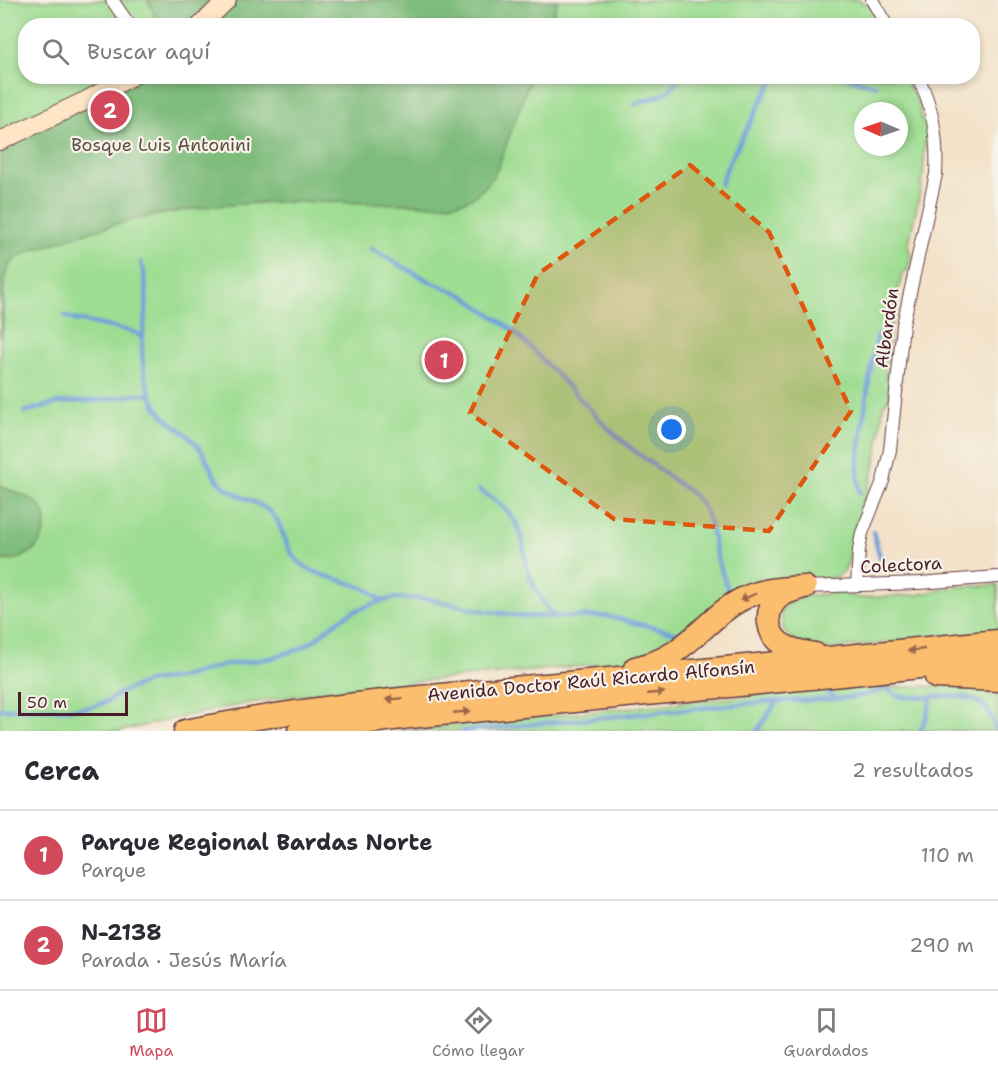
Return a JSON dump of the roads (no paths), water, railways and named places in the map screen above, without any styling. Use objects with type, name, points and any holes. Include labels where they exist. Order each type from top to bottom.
[{"type":"highway","points":[[805,587],[784,594],[777,599],[771,606],[769,615],[771,633],[777,640],[793,650],[847,666],[998,680]]},
{"type":"highway","points":[[578,682],[644,666],[667,657],[686,644],[724,610],[754,594],[778,588],[805,587]]},
{"type":"highway","name":"Avenida Doctor Raúl Ricardo Alfonsín","points":[[299,731],[847,666],[998,640]]},
{"type":"highway","name":"Avenida Doctor Raúl Ricardo Alfonsín","points":[[185,731],[339,705],[578,682],[998,659]]},
{"type":"main road","points":[[208,18],[227,0]]},
{"type":"main road","points":[[0,141],[117,84]]},
{"type":"street","points":[[112,0],[124,18]]},
{"type":"street","points":[[872,0],[882,18]]},
{"type":"street","name":"Albardón","points":[[856,585],[862,533],[883,482],[890,450],[903,325],[936,174],[937,151],[934,119],[921,84]]},
{"type":"street","name":"Colectora","points":[[805,587],[937,582],[998,577]]},
{"type":"waterway","points":[[635,104],[661,95],[674,84]]},
{"type":"waterway","points":[[721,184],[734,152],[772,84]]},
{"type":"waterway","points":[[870,84],[877,86]]},
{"type":"waterway","points":[[371,249],[431,282],[463,295],[510,328],[611,431],[691,493],[700,502],[710,523],[717,558],[728,590]]},
{"type":"waterway","points":[[141,262],[146,300],[142,344],[143,366],[150,393],[160,412],[195,442],[221,484],[273,515],[288,547],[303,565],[319,574],[363,588],[381,601]]},
{"type":"waterway","points":[[65,316],[130,331],[142,338]]},
{"type":"waterway","points":[[860,493],[859,455],[868,383],[878,335]]},
{"type":"waterway","points":[[24,412],[58,403],[102,400],[140,394],[150,395]]},
{"type":"waterway","points":[[479,490],[495,500],[513,518],[523,543],[530,577],[554,617]]},
{"type":"waterway","points":[[873,532],[882,564]]},
{"type":"waterway","points":[[0,709],[90,707],[151,681],[178,678],[224,665],[272,658],[302,648],[352,612],[381,601],[397,598],[429,599],[521,616],[606,616],[677,633]]},
{"type":"waterway","points":[[463,731],[764,702],[826,700],[859,696],[886,688],[898,696],[947,696],[977,701],[989,711],[996,731]]},
{"type":"waterway","points":[[824,689],[834,698]]},
{"type":"waterway","points":[[920,731],[927,716],[931,698]]},
{"type":"waterway","points":[[757,731],[777,701]]},
{"type":"place","name":"N-2138","points":[[110,110]]},
{"type":"place","name":"Parque Regional Bardas Norte","points":[[444,360]]},
{"type":"park label","name":"Bosque Luis Antonini","points":[[161,145]]}]
